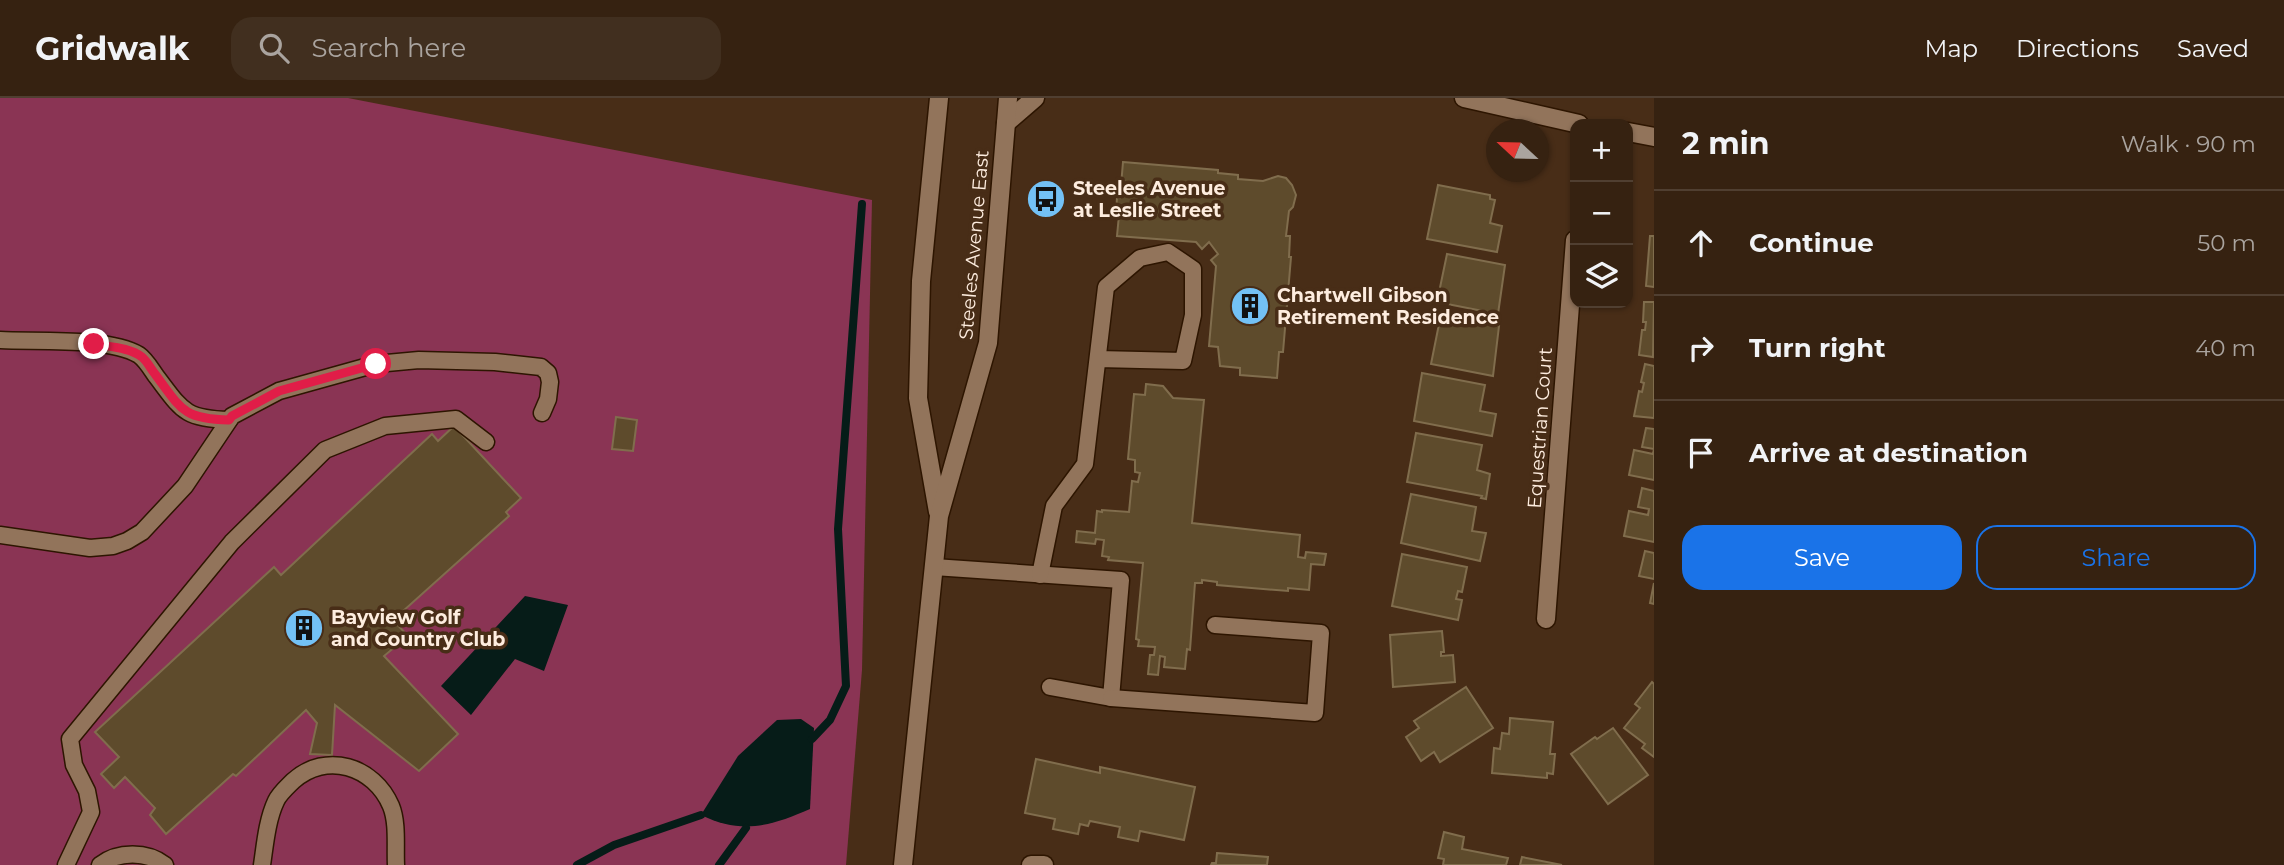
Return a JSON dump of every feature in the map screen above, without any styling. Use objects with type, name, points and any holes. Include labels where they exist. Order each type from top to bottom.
[{"type":"main road","name":"Steeles Avenue East","points":[[939,98],[922,281],[918,398],[939,516]]},
{"type":"main road","name":"Steeles Avenue East","points":[[902,865],[939,516],[988,342],[1008,98]]},
{"type":"main road","points":[[1006,123],[1035,98]]},
{"type":"main road","points":[[1464,98],[1570,122]]},
{"type":"main road","points":[[1633,133],[1654,137]]},
{"type":"main road","name":"Equestrian Court","points":[[1546,619],[1575,245]]},
{"type":"main road","points":[[1031,865],[1044,865]]},
{"type":"lane","points":[[1040,575],[1054,506],[1085,464],[1097,359],[1106,287],[1140,258],[1168,252],[1193,269],[1193,315],[1183,361],[1097,359]]},
{"type":"lane","points":[[0,340],[94,344],[127,349],[142,357],[174,402],[188,414],[229,420]]},
{"type":"lane","points":[[0,535],[90,548],[113,546],[127,541],[142,532],[185,486],[232,416],[290,387],[376,364],[401,360],[495,362],[541,367],[548,373],[550,382],[548,399],[542,413]]},
{"type":"lane","points":[[66,865],[91,812],[87,790],[75,765],[70,738],[232,542],[325,450],[385,426],[456,419],[486,442]]},
{"type":"lane","points":[[934,567],[1121,580],[1111,698]]},
{"type":"lane","points":[[1050,687],[1111,698],[1315,713],[1321,633],[1215,625]]},
{"type":"lane","points":[[262,865],[276,800],[302,773],[319,766],[337,764],[354,768],[369,777],[391,806],[396,865]]},
{"type":"lane","points":[[100,865],[122,855],[141,855],[165,865]]},
{"type":"shaded area","name":"Bayview Golf and Country Club","points":[[0,98],[348,98],[872,200],[862,670],[846,865],[0,865]]},
{"type":"water","points":[[525,596],[568,605],[544,671],[515,659],[471,715],[441,686]]},
{"type":"water","points":[[801,719],[814,728],[810,809],[756,826],[730,825],[701,815],[738,756],[777,720]]},
{"type":"building","name":"Chartwell Gibson Retirement Residence","points":[[1123,162],[1218,170],[1218,173],[1238,175],[1238,179],[1263,181],[1278,176],[1286,178],[1292,185],[1296,195],[1289,211],[1286,236],[1290,236],[1291,257],[1283,352],[1279,352],[1277,378],[1240,375],[1240,368],[1220,366],[1218,347],[1209,346],[1216,266],[1211,260],[1218,254],[1209,242],[1202,249],[1196,242],[1117,236],[1117,197],[1120,198]]},
{"type":"building","points":[[1438,185],[1490,195],[1490,199],[1495,200],[1490,223],[1502,226],[1497,252],[1427,239]]},
{"type":"building","points":[[1650,236],[1654,236],[1654,287],[1646,286]]},
{"type":"building","points":[[1447,254],[1505,265],[1498,314],[1437,302]]},
{"type":"building","points":[[1644,302],[1654,302],[1653,357],[1639,355],[1642,330],[1645,330],[1646,322],[1643,322]]},
{"type":"building","points":[[1441,314],[1499,326],[1493,376],[1431,364]]},
{"type":"building","points":[[1645,364],[1654,366],[1654,418],[1634,416],[1639,391],[1642,392],[1644,383],[1641,382]]},
{"type":"building","points":[[1422,373],[1485,385],[1480,411],[1496,414],[1492,436],[1414,421]]},
{"type":"building","points":[[1146,384],[1163,386],[1173,398],[1204,400],[1192,523],[1300,535],[1298,557],[1305,558],[1306,552],[1326,554],[1324,565],[1311,564],[1309,590],[1288,588],[1288,591],[1217,585],[1217,582],[1202,580],[1202,583],[1195,583],[1190,650],[1187,649],[1185,669],[1164,667],[1165,657],[1160,656],[1158,675],[1148,674],[1150,655],[1154,655],[1155,647],[1138,646],[1139,640],[1136,639],[1143,563],[1108,560],[1109,557],[1102,556],[1104,540],[1096,539],[1095,544],[1076,542],[1077,531],[1095,533],[1097,511],[1129,512],[1132,481],[1138,482],[1140,473],[1135,472],[1135,460],[1128,459],[1134,394],[1145,395]]},
{"type":"building","points":[[616,417],[637,420],[633,451],[612,449]]},
{"type":"building","name":"Bayview Golf and Country Club","points":[[454,426],[521,498],[506,512],[509,516],[393,620],[408,636],[384,656],[458,734],[419,771],[335,705],[332,755],[310,754],[317,723],[306,710],[236,776],[233,774],[166,834],[150,815],[155,808],[125,777],[114,788],[101,774],[119,757],[95,732],[274,567],[281,575],[432,434],[438,441]]},
{"type":"building","points":[[1646,428],[1654,429],[1654,449],[1642,447]]},
{"type":"building","points":[[1416,433],[1482,445],[1477,470],[1490,474],[1486,499],[1407,482]]},
{"type":"building","points":[[1654,449],[1654,480],[1629,475],[1634,450],[1653,454]]},
{"type":"building","points":[[1642,488],[1654,491],[1654,542],[1624,536],[1629,511],[1648,515],[1649,509],[1638,507]]},
{"type":"building","points":[[1411,494],[1476,507],[1472,531],[1486,533],[1480,561],[1401,543]]},
{"type":"building","points":[[1645,551],[1654,553],[1654,579],[1639,576]]},
{"type":"building","points":[[1402,554],[1467,567],[1462,592],[1458,591],[1456,599],[1462,600],[1458,620],[1392,606]]},
{"type":"building","points":[[1654,583],[1654,604],[1650,603]]},
{"type":"building","points":[[1442,631],[1444,652],[1441,652],[1441,656],[1453,655],[1455,682],[1393,687],[1390,635]]},
{"type":"building","points":[[1652,682],[1654,757],[1642,748],[1645,744],[1624,728],[1640,708],[1635,704]]},
{"type":"building","points":[[1466,687],[1493,728],[1440,762],[1434,752],[1421,761],[1406,737],[1419,728],[1414,721]]},
{"type":"building","points":[[1510,718],[1553,722],[1550,754],[1555,754],[1553,774],[1547,773],[1547,778],[1492,773],[1494,748],[1500,749],[1502,733],[1509,734]]},
{"type":"building","points":[[1613,728],[1648,775],[1608,804],[1571,754]]},
{"type":"building","points":[[1036,759],[1100,773],[1100,767],[1195,787],[1184,840],[1140,831],[1138,841],[1118,837],[1120,827],[1090,821],[1088,826],[1080,824],[1078,834],[1053,829],[1055,819],[1025,813]]},
{"type":"building","points":[[1444,832],[1464,837],[1462,849],[1508,858],[1506,865],[1443,865],[1444,859],[1438,858]]},
{"type":"building","points":[[1217,853],[1268,857],[1267,865],[1211,865],[1216,863]]},
{"type":"building","points":[[1522,857],[1562,865],[1520,865]]},
{"type":"waterway","points":[[812,739],[830,720],[846,686],[838,529],[862,204]]},
{"type":"waterway","points":[[577,865],[614,845],[701,815]]},
{"type":"waterway","points":[[719,865],[746,828]]},
{"type":"place","name":"Steeles Avenue at Leslie Street","points":[[1046,199]]},
{"type":"place","name":"Chartwell Gibson Retirement Residence","points":[[1250,306]]},
{"type":"place","name":"Bayview Golf and Country Club","points":[[304,628]]},
{"type":"route","points":[[94,344],[127,349],[142,357],[174,402],[188,414],[208,419],[229,420],[279,391],[376,364]]}]
